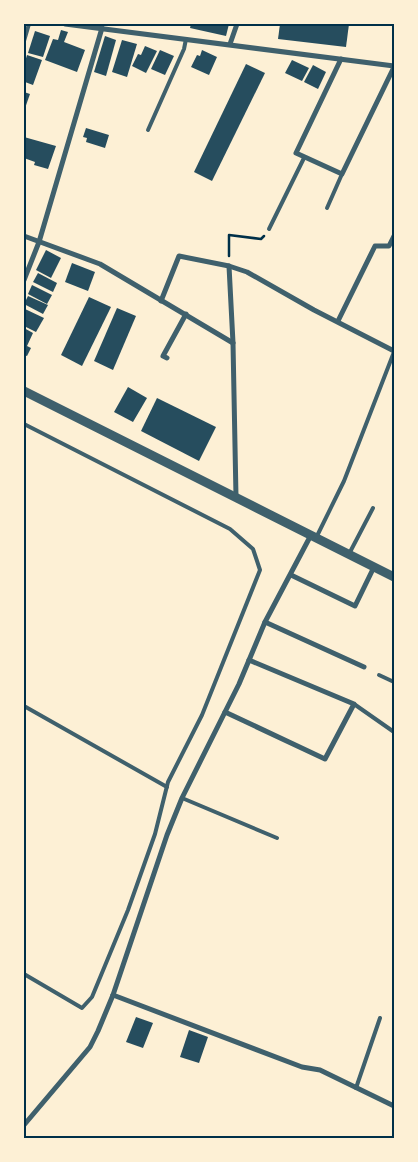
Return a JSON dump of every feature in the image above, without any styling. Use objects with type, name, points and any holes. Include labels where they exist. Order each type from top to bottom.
[{"type":"street","points":[[65,24],[230,44],[342,59],[394,66],[342,174],[296,153],[342,59]]},
{"type":"street","points":[[230,44],[237,24]]},
{"type":"street","points":[[24,280],[39,242],[102,28]]},
{"type":"street","points":[[24,236],[100,264],[233,343]]},
{"type":"street","points":[[338,321],[374,246],[390,246],[394,236]]},
{"type":"street","points":[[161,301],[179,256],[229,266],[247,272],[394,351]]},
{"type":"street","points":[[229,266],[233,343],[236,498]]},
{"type":"street","points":[[163,356],[186,314]]},
{"type":"street","points":[[24,391],[394,577]]},
{"type":"street","points":[[24,1125],[90,1047],[98,1031],[113,995],[167,835],[182,798],[225,712],[265,622],[314,537]]},
{"type":"street","points":[[291,575],[355,606],[374,567]]},
{"type":"street","points":[[265,622],[364,667]]},
{"type":"street","points":[[225,712],[325,759],[354,704],[249,660]]},
{"type":"street","points":[[113,995],[302,1067],[320,1070],[394,1106]]},
{"type":"lane","points":[[24,41],[29,24]]},
{"type":"lane","points":[[148,130],[184,48],[186,39]]},
{"type":"lane","points":[[269,229],[304,158]]},
{"type":"lane","points":[[327,208],[342,174]]},
{"type":"lane","points":[[314,537],[344,481],[393,359],[394,351]]},
{"type":"lane","points":[[24,424],[230,529],[253,549],[260,570],[202,714],[167,787],[155,834],[128,910],[92,997],[82,1008],[24,974]]},
{"type":"lane","points":[[349,554],[373,508]]},
{"type":"lane","points":[[379,675],[394,682]]},
{"type":"lane","points":[[354,704],[394,732]]},
{"type":"lane","points":[[24,706],[167,787]]},
{"type":"lane","points":[[182,798],[277,838]]},
{"type":"lane","points":[[356,1088],[380,1018]]},
{"type":"path","points":[[229,266],[229,235],[261,239],[269,229]]},
{"type":"building","points":[[191,24],[229,24],[226,36],[190,28]]},
{"type":"building","points":[[280,24],[349,24],[346,47],[278,39]]},
{"type":"building","points":[[61,30],[68,32],[64,42],[85,50],[77,72],[45,60],[53,39],[58,40]]},
{"type":"building","points":[[35,31],[50,36],[43,57],[28,53]]},
{"type":"building","points":[[105,36],[116,40],[106,76],[94,72]]},
{"type":"building","points":[[122,40],[137,44],[127,77],[112,72]]},
{"type":"building","points":[[145,46],[157,51],[146,73],[132,66],[138,54],[141,55]]},
{"type":"building","points":[[160,50],[174,56],[165,75],[151,69]]},
{"type":"building","points":[[202,50],[217,57],[209,75],[191,67],[197,55],[200,56]]},
{"type":"building","points":[[27,55],[42,60],[33,85],[25,82],[24,65]]},
{"type":"building","points":[[292,60],[309,68],[302,81],[285,73]]},
{"type":"building","points":[[246,64],[265,73],[212,181],[194,172]]},
{"type":"building","points":[[313,65],[326,72],[318,89],[304,82]]},
{"type":"building","points":[[24,92],[30,94],[24,111]]},
{"type":"building","points":[[86,128],[109,135],[105,148],[86,142],[87,138],[83,137]]},
{"type":"building","points":[[24,137],[56,146],[48,169],[34,165],[35,162],[24,158]]},
{"type":"building","points":[[46,250],[61,258],[51,278],[36,270]]},
{"type":"building","points":[[72,263],[95,272],[88,291],[65,282]]},
{"type":"building","points":[[38,273],[57,283],[53,292],[33,282]]},
{"type":"building","points":[[32,285],[52,295],[47,304],[28,294]]},
{"type":"building","points":[[28,296],[48,305],[43,314],[24,304]]},
{"type":"building","points":[[89,297],[111,307],[82,366],[61,355]]},
{"type":"building","points":[[117,308],[136,316],[113,370],[94,361]]},
{"type":"building","points":[[25,309],[44,318],[36,332],[24,326]]},
{"type":"building","points":[[24,328],[33,333],[27,346],[31,348],[27,356],[24,355]]},
{"type":"building","points":[[128,387],[147,398],[133,422],[114,412]]},
{"type":"building","points":[[157,398],[216,427],[199,461],[141,431]]},
{"type":"building","points":[[136,1017],[153,1023],[143,1048],[126,1042]]},
{"type":"building","points":[[189,1030],[208,1037],[199,1063],[180,1057]]}]
